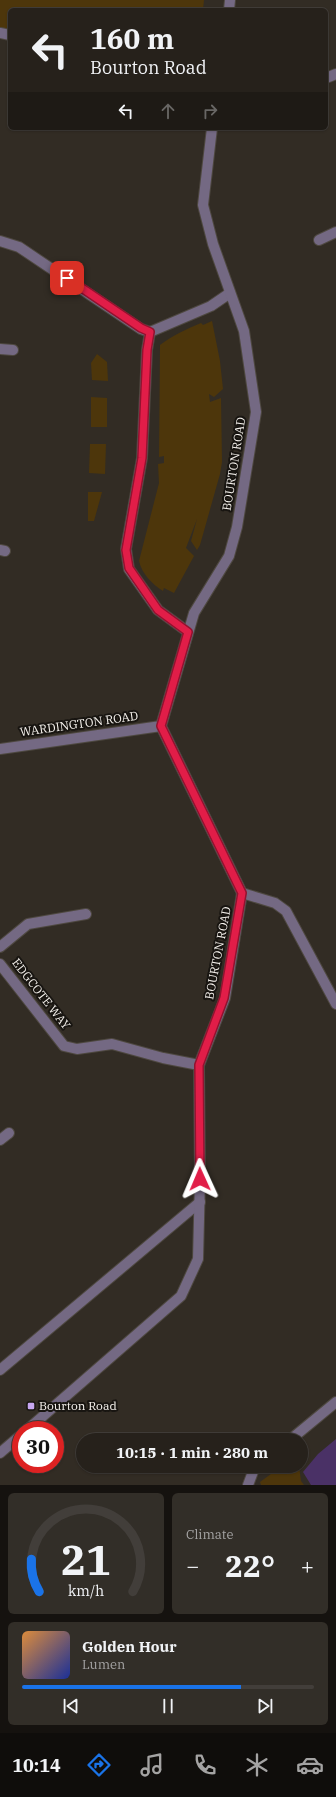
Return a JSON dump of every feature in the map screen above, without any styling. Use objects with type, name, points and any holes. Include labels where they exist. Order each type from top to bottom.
[{"type":"street","name":"BOURTON ROAD","points":[[37,1421],[181,1296],[198,1259],[200,1202],[199,1065],[224,998],[242,893],[161,726],[194,613],[229,556],[237,527],[256,412],[244,331],[213,244],[203,205],[212,130]]},
{"type":"street","points":[[319,240],[336,232]]},
{"type":"street","points":[[0,241],[19,247],[141,328],[150,332],[211,306],[230,293]]},
{"type":"street","points":[[150,332],[147,350],[142,458],[126,550],[129,568],[158,610],[188,632]]},
{"type":"street","points":[[0,349],[13,350]]},
{"type":"street","name":"WARDINGTON ROAD","points":[[0,749],[161,726]]},
{"type":"street","points":[[242,893],[275,903],[286,911],[336,1004]]},
{"type":"street","points":[[0,947],[28,924],[86,914]]},
{"type":"street","name":"EDGCOTE WAY","points":[[0,964],[64,1046],[77,1049],[112,1044],[163,1058],[199,1065]]},
{"type":"street","points":[[0,1140],[9,1133]]},
{"type":"street","points":[[0,1370],[200,1202]]},
{"type":"street","points":[[298,1433],[336,1402]]},
{"type":"street","points":[[0,1453],[12,1443]]},
{"type":"street","points":[[248,1485],[252,1473]]},
{"type":"shaded area","points":[[0,0],[204,0],[203,8],[8,8],[8,31],[0,31]]},
{"type":"shaded area","points":[[212,321],[220,361],[223,389],[214,397],[209,394],[210,402],[221,398],[222,462],[200,545],[197,550],[191,541],[197,519],[186,548],[194,556],[174,593],[164,588],[163,591],[151,582],[142,570],[139,561],[159,483],[158,464],[164,463],[164,456],[159,457],[160,345],[185,330],[201,323],[203,325]]},
{"type":"shaded area","points":[[97,354],[107,362],[108,381],[92,380],[91,363]]},
{"type":"shaded area","points":[[91,397],[107,398],[107,427],[91,427]]},
{"type":"shaded area","points":[[90,444],[106,444],[105,474],[89,473]]},
{"type":"shaded area","points":[[88,492],[102,492],[94,521],[88,521]]},
{"type":"shaded area","points":[[336,1439],[336,1485],[311,1485],[304,1473],[308,1473],[308,1466],[318,1454]]},
{"type":"shaded area","points":[[272,1473],[300,1473],[301,1481],[304,1485],[261,1485],[260,1482]]},
{"type":"place","name":"Bourton Road","points":[[31,1406]]},
{"type":"route","points":[[67,278],[141,328],[150,332],[147,350],[142,458],[126,550],[129,568],[158,610],[188,632],[161,726],[242,893],[224,998],[199,1065],[200,1179]]}]
